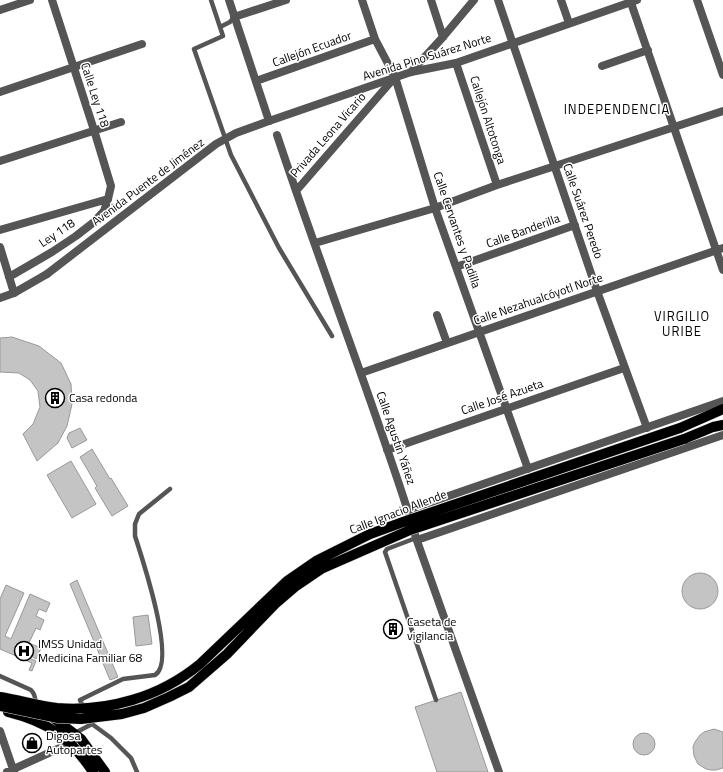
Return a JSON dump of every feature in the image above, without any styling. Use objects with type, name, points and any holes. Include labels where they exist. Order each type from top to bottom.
[{"type":"main road","name":"Calle Ignacio Allende","points":[[0,695],[57,708],[89,708],[140,698],[163,689],[185,676],[200,664],[287,581],[323,557],[370,534],[680,428],[723,409]]},
{"type":"main road","name":"Calle Ignacio Allende","points":[[0,706],[58,718],[81,719],[122,714],[144,708],[188,687],[227,654],[275,604],[296,586],[321,569],[410,530],[723,425]]},
{"type":"main road","points":[[0,695],[35,705],[78,736],[105,772]]},
{"type":"main road","points":[[0,710],[20,715],[41,723],[59,733],[71,743],[94,772]]},
{"type":"street","points":[[0,10],[30,0]]},
{"type":"street","name":"Calle Ley 118","points":[[52,0],[111,186],[108,199]]},
{"type":"street","points":[[229,0],[269,121]]},
{"type":"street","points":[[234,17],[286,0]]},
{"type":"street","name":"Calle Cervantes y Padilla","points":[[362,0],[375,38],[395,77],[435,208],[528,469]]},
{"type":"street","points":[[431,0],[443,37]]},
{"type":"street","points":[[411,72],[474,0]]},
{"type":"street","name":"Calle Suárez Peredo","points":[[498,0],[597,291],[647,428]]},
{"type":"street","points":[[561,0],[569,24]]},
{"type":"street","points":[[697,0],[723,75]]},
{"type":"street","points":[[633,1],[648,50],[675,127],[720,249],[723,270]]},
{"type":"street","name":"Avenida Pino Suárez Norte","points":[[269,121],[411,72],[456,63],[633,1]]},
{"type":"street","name":"Callejón Ecuador","points":[[256,82],[375,38]]},
{"type":"street","points":[[0,92],[142,44]]},
{"type":"street","points":[[602,66],[648,50]]},
{"type":"street","name":"Callejón Altotonga","points":[[456,63],[497,185]]},
{"type":"street","name":"Privada Leona Vicario","points":[[296,190],[395,77]]},
{"type":"street","points":[[315,243],[435,208],[497,185],[723,111]]},
{"type":"street","name":"Avenida Puente de Jiménez","points":[[0,298],[47,274],[216,144],[236,133],[269,121]]},
{"type":"street","points":[[0,161],[121,122]]},
{"type":"street","name":"Calle Agustín Yáñez","points":[[277,135],[499,772]]},
{"type":"street","points":[[0,230],[108,199]]},
{"type":"street","name":"Ley 118","points":[[10,277],[52,252],[94,222],[104,211],[108,199]]},
{"type":"street","name":"Calle Banderilla","points":[[456,267],[575,225]]},
{"type":"street","points":[[0,247],[14,292]]},
{"type":"street","name":"Calle Nezahualcóyotl Norte","points":[[361,373],[720,249]]},
{"type":"street","points":[[437,315],[447,343]]},
{"type":"street","name":"Calle José Azueta","points":[[387,450],[624,368]]},
{"type":"street","name":"Calle Ignacio Allende","points":[[408,510],[723,401]]},
{"type":"street","points":[[417,539],[723,435]]},
{"type":"street","points":[[0,731],[11,771],[71,743],[78,736]]},
{"type":"lane","points":[[211,0],[223,36],[194,49],[231,155],[279,248],[332,336]]},
{"type":"lane","points":[[220,26],[230,22],[234,17]]},
{"type":"lane","points":[[137,772],[131,758],[111,738],[92,724],[80,700],[123,679],[155,675],[159,673],[162,668],[163,648],[156,607],[135,536],[135,524],[139,514],[170,489]]},
{"type":"lane","points":[[417,539],[387,549],[385,552],[436,700]]},
{"type":"lane","points":[[0,676],[31,690],[34,693],[36,700],[35,705]]},
{"type":"lane","points":[[78,736],[92,724]]},
{"type":"building","name":"Casa redonda","points":[[12,337],[39,346],[61,363],[71,384],[72,404],[67,426],[58,443],[37,461],[23,434],[33,424],[40,407],[38,391],[30,380],[19,373],[0,372],[0,338]]},
{"type":"building","points":[[80,428],[87,440],[72,448],[67,438],[69,433]]},
{"type":"building","points":[[92,449],[128,506],[112,516],[95,488],[97,486],[80,457]]},
{"type":"building","points":[[71,461],[96,504],[72,518],[47,475]]},
{"type":"building","points":[[700,573],[710,576],[715,581],[718,591],[715,601],[710,606],[700,609],[690,606],[685,601],[682,591],[685,581],[690,576]]},
{"type":"building","points":[[77,580],[118,677],[110,680],[70,584]]},
{"type":"building","points":[[6,585],[24,593],[5,636],[11,639],[30,594],[50,603],[46,612],[39,609],[36,616],[44,620],[40,630],[36,628],[29,643],[41,648],[36,659],[31,656],[34,650],[29,647],[27,653],[20,650],[19,654],[36,661],[32,671],[29,670],[32,663],[0,649],[0,599]]},
{"type":"building","points":[[148,615],[152,644],[136,646],[133,617]]},
{"type":"building","name":"Caseta de vigilancia","points":[[394,625],[396,631],[392,633],[390,626]]},
{"type":"building","points":[[461,692],[488,772],[437,772],[415,707]]},
{"type":"building","points":[[714,729],[723,732],[723,768],[711,770],[698,764],[694,756],[693,747],[700,735]]},
{"type":"building","points":[[644,733],[652,736],[655,744],[652,752],[644,755],[636,752],[633,744],[636,736]]},
{"type":"place","name":"Casa redonda","points":[[55,398]]},
{"type":"place","name":"Caseta de vigilancia","points":[[393,629]]},
{"type":"place","name":"IMSS Unidad Medicina Familiar 68","points":[[24,651]]},
{"type":"place","name":"Digosa Autopartes","points":[[32,743]]},
{"type":"district","name":"INDEPENDENCIA","points":[[617,109]]},
{"type":"district","name":"VIRGILIO URIBE","points":[[682,324]]}]
